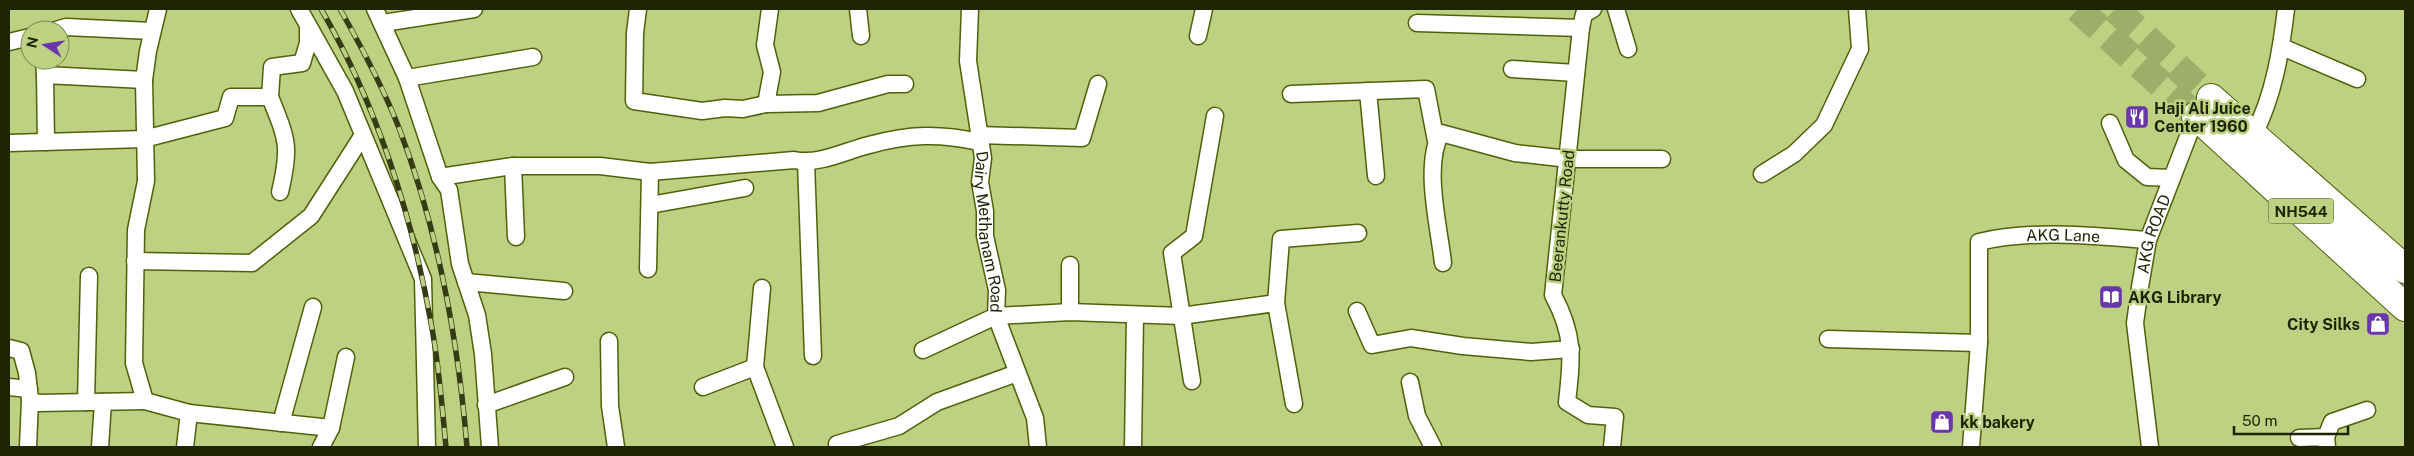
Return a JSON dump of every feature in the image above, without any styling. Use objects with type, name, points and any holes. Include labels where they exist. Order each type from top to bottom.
[{"type":"highway","name":"NH544","points":[[2204,107],[2254,134],[2405,269]]},
{"type":"highway","name":"NH544","points":[[2204,107],[2405,307]]},
{"type":"street","points":[[145,401],[134,363],[136,230],[146,181],[144,80],[152,31],[158,9]]},
{"type":"street","points":[[299,9],[345,91],[423,279],[427,447]]},
{"type":"street","points":[[474,9],[379,16],[407,78],[440,177],[449,190],[460,264],[479,325],[490,447]]},
{"type":"street","points":[[638,9],[634,33],[634,101],[702,112],[725,108],[744,109],[766,104],[818,103],[888,84],[905,84]]},
{"type":"street","points":[[766,104],[772,72],[765,45],[770,9]]},
{"type":"street","points":[[858,9],[861,36]]},
{"type":"street","name":"Dairy Methanam Road","points":[[970,9],[968,62],[983,158],[980,182],[985,211],[986,236],[997,290],[996,316],[1035,418],[1035,446]]},
{"type":"street","points":[[1198,36],[1204,9]]},
{"type":"street","name":"Beerankutty Road","points":[[1593,9],[1584,14],[1581,28],[1553,295],[1564,316],[1572,356],[1567,402],[1588,415],[1615,417],[1612,447]]},
{"type":"street","points":[[1616,9],[1628,49]]},
{"type":"street","points":[[1762,174],[1794,154],[1824,125],[1860,49],[1857,9]]},
{"type":"street","points":[[2254,134],[2265,114],[2282,47],[2286,9]]},
{"type":"street","points":[[1417,23],[1581,28]]},
{"type":"street","points":[[280,192],[288,159],[286,135],[270,96],[272,67],[302,63],[308,43],[308,24]]},
{"type":"street","points":[[70,27],[152,31]]},
{"type":"street","points":[[2282,47],[2357,79]]},
{"type":"street","points":[[407,78],[533,57]]},
{"type":"street","points":[[1512,69],[1576,73]]},
{"type":"street","points":[[45,70],[46,142]]},
{"type":"street","points":[[62,70],[144,80]]},
{"type":"street","points":[[440,177],[513,166],[600,166],[650,172],[794,160],[806,162],[868,145],[921,136],[1082,138],[1098,84]]},
{"type":"street","points":[[1291,94],[1426,89],[1436,141],[1432,173],[1443,263]]},
{"type":"street","points":[[1368,91],[1376,176]]},
{"type":"street","points":[[9,143],[144,139],[226,118],[232,97],[270,96]]},
{"type":"street","name":"AKG ROAD","points":[[2150,447],[2135,323],[2148,240],[2171,178],[2204,107]]},
{"type":"street","points":[[1192,381],[1172,253],[1194,236],[1215,116]]},
{"type":"street","points":[[2110,123],[2126,160],[2147,177],[2171,178]]},
{"type":"street","points":[[1436,141],[1441,133],[1515,153],[1568,159],[1662,159]]},
{"type":"street","points":[[135,261],[252,263],[312,216],[363,135]]},
{"type":"street","points":[[806,162],[813,356]]},
{"type":"street","points":[[513,166],[516,238]]},
{"type":"street","points":[[648,269],[650,172]]},
{"type":"street","points":[[650,205],[745,188]]},
{"type":"street","points":[[1294,404],[1276,303],[1281,239],[1358,233]]},
{"type":"street","name":"AKG Lane","points":[[1979,343],[1979,242],[2002,236],[2088,236],[2148,240]]},
{"type":"street","points":[[1070,265],[1070,312]]},
{"type":"street","points":[[86,402],[89,276]]},
{"type":"street","points":[[466,282],[564,291]]},
{"type":"street","points":[[762,288],[755,368],[785,447]]},
{"type":"street","points":[[923,350],[996,316],[1070,312],[1181,316],[1276,303]]},
{"type":"street","points":[[281,423],[313,307]]},
{"type":"street","points":[[1357,311],[1372,345],[1411,338],[1531,352],[1571,349]]},
{"type":"street","points":[[1133,447],[1136,315]]},
{"type":"street","points":[[1828,339],[1979,343],[1971,447]]},
{"type":"street","points":[[609,341],[610,406],[616,447]]},
{"type":"street","points":[[9,348],[21,351],[30,395],[28,447]]},
{"type":"street","points":[[320,447],[330,428],[346,357]]},
{"type":"street","points":[[703,388],[755,368]]},
{"type":"street","points":[[838,447],[837,444],[899,426],[937,402],[1017,373]]},
{"type":"street","points":[[486,405],[565,377]]},
{"type":"street","points":[[1410,382],[1417,416],[1433,447]]},
{"type":"street","points":[[9,387],[30,395],[38,403],[145,401],[189,413],[330,428]]},
{"type":"street","points":[[100,447],[103,402]]},
{"type":"street","points":[[2299,438],[2326,442],[2332,422],[2367,410]]},
{"type":"street","points":[[185,447],[189,413]]},
{"type":"tunnel","points":[[2078,9],[2196,116]]},
{"type":"tunnel","points":[[2115,9],[2211,98]]},
{"type":"railway","points":[[321,9],[341,45],[375,121],[390,161],[414,242],[434,338],[446,447]]},
{"type":"railway","points":[[340,9],[372,68],[393,113],[425,206],[452,326],[467,447]]},
{"type":"place","name":"Haji Ali Juice Center 1960","points":[[2137,117]]},
{"type":"place","name":"AKG Library","points":[[2111,297]]},
{"type":"place","name":"City Silks","points":[[2378,324]]},
{"type":"place","name":"kk bakery","points":[[1942,422]]}]
